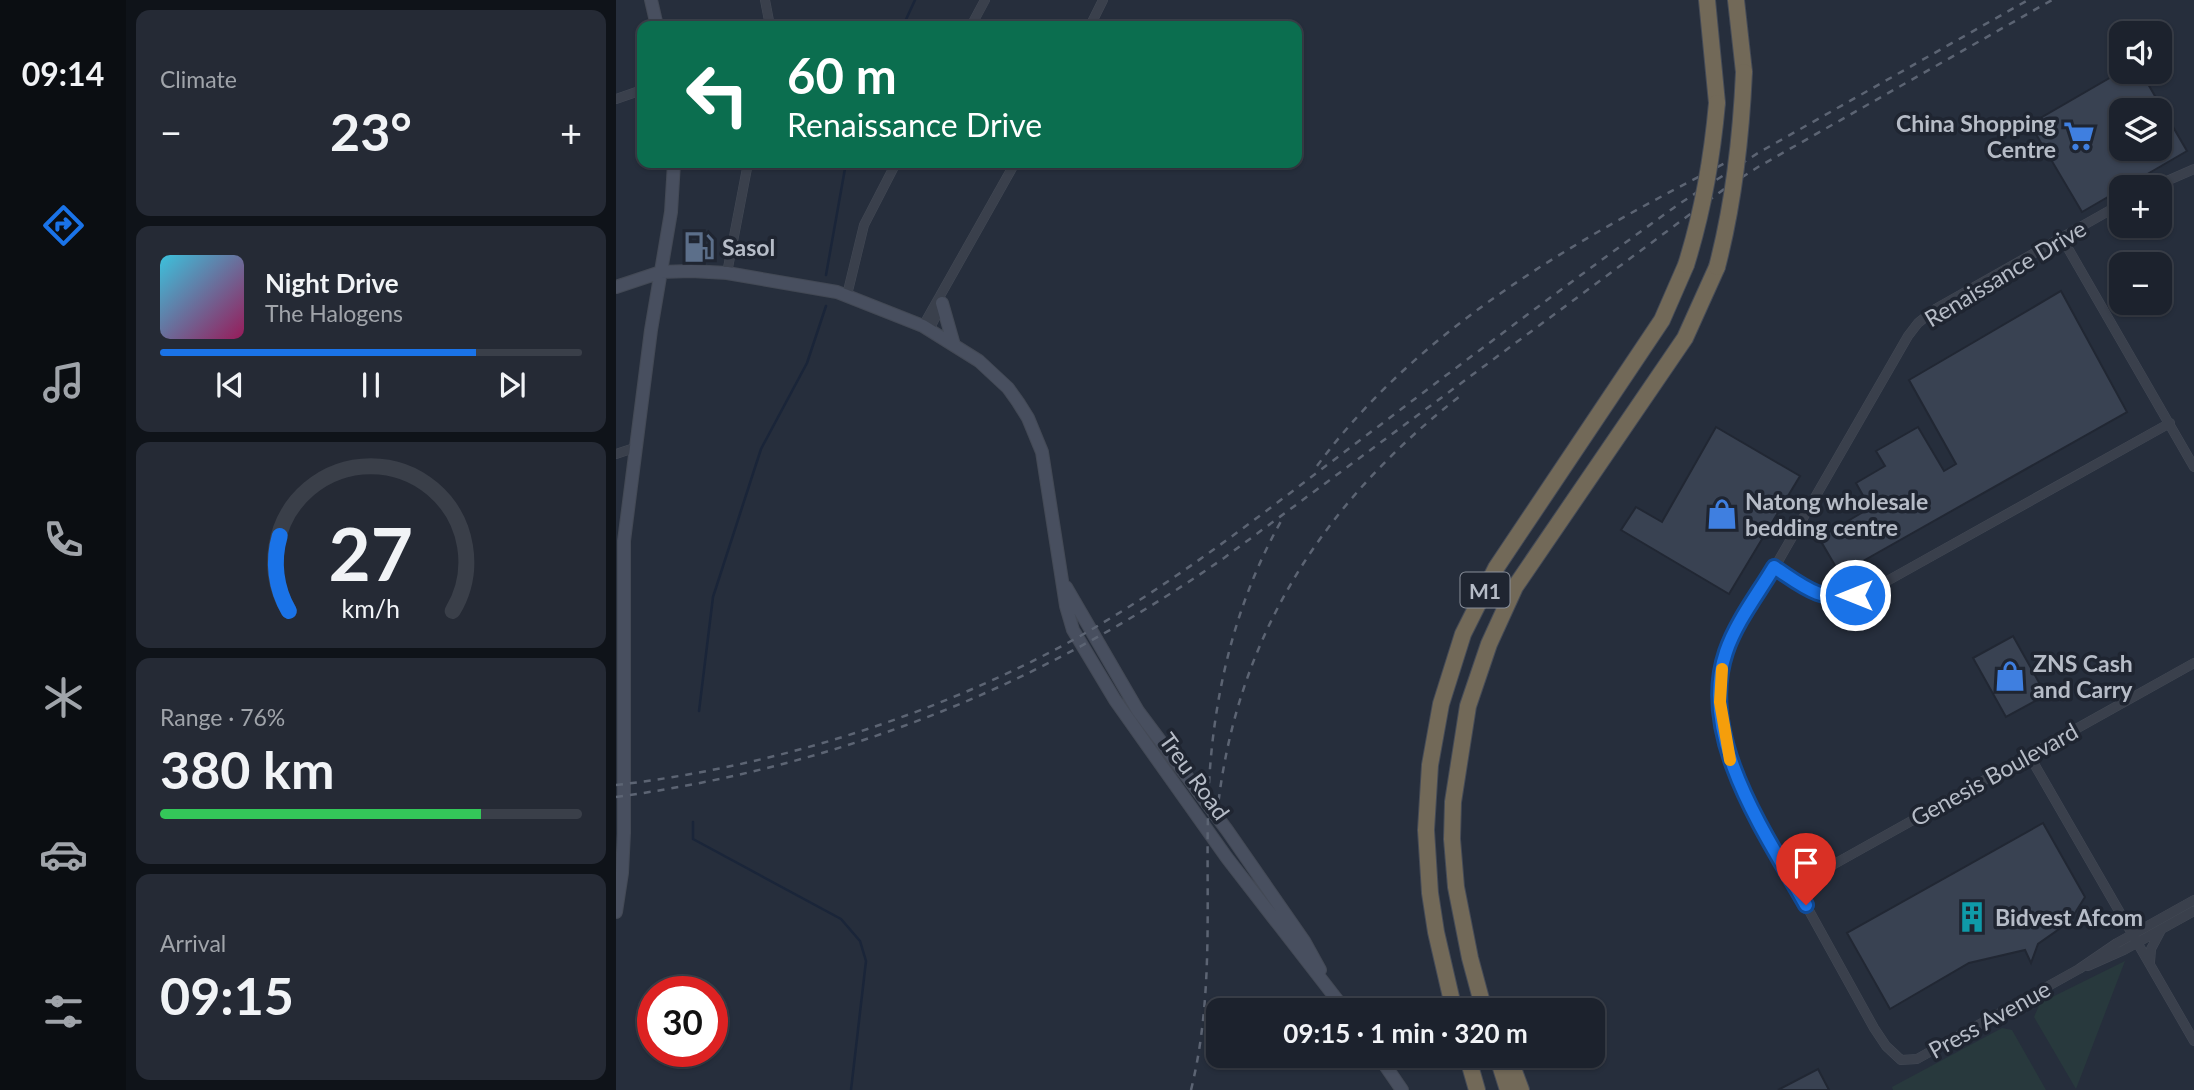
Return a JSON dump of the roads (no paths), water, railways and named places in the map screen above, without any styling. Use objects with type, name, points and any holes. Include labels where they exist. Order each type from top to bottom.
[{"type":"highway","name":"M1","points":[[1451,998],[1430,893],[1426,830],[1430,765],[1444,692],[1463,634],[1496,568],[1662,320],[1686,265],[1700,220],[1709,176],[1717,103],[1707,0]]},
{"type":"highway","name":"M1","points":[[1481,998],[1469,958],[1456,887],[1452,802],[1468,706],[1489,644],[1515,587],[1685,338],[1717,267],[1736,172],[1744,72],[1735,0]]},
{"type":"highway","points":[[1469,958],[1486,998]]},
{"type":"highway","points":[[1470,1068],[1476,1090]]},
{"type":"highway","points":[[1501,1068],[1508,1090]]},
{"type":"highway","points":[[1513,1068],[1521,1090]]},
{"type":"street","points":[[651,0],[656,21]]},
{"type":"street","points":[[765,0],[769,21]]},
{"type":"street","points":[[974,21],[985,0]]},
{"type":"street","points":[[1092,21],[1103,0]]},
{"type":"street","points":[[616,99],[637,92]]},
{"type":"street","points":[[616,912],[624,833],[619,570],[634,448],[672,199],[674,168]]},
{"type":"street","points":[[727,274],[747,168]]},
{"type":"street","points":[[842,293],[864,225],[893,168]]},
{"type":"street","points":[[926,329],[1012,168]]},
{"type":"street","points":[[2172,179],[2194,169]]},
{"type":"street","name":"Renaissance Drive","points":[[1898,1058],[1874,1028],[1740,786],[1729,758],[1720,702],[1720,676],[1727,650],[1918,323],[1937,308],[2109,211]]},
{"type":"street","points":[[2062,238],[2194,467]]},
{"type":"street","points":[[926,329],[943,303],[967,250]]},
{"type":"street","points":[[616,288],[661,272]]},
{"type":"street","name":"Treu Road","points":[[661,272],[727,274],[842,293],[926,329],[954,345],[1008,388],[1028,418],[1042,452],[1063,583],[1138,711],[1192,781],[1296,930],[1337,998]]},
{"type":"street","points":[[943,303],[954,345]]},
{"type":"street","points":[[1774,567],[1817,595],[1836,598],[1855,595],[1880,585],[2170,423]]},
{"type":"street","points":[[616,454],[634,448]]},
{"type":"street","name":"Genesis Boulevard","points":[[1795,886],[2194,663]]},
{"type":"street","points":[[2029,755],[2194,1041]]},
{"type":"street","name":"Press Avenue","points":[[1898,1058],[1906,1061],[1917,1059],[2135,939],[2194,900]]},
{"type":"street","name":"Press Avenue","points":[[2079,969],[2124,950],[2135,939],[2162,929],[2194,911]]},
{"type":"street","points":[[2150,962],[2151,949],[2162,929]]},
{"type":"street","points":[[2124,950],[2150,962]]},
{"type":"street","points":[[1387,1068],[1402,1090]]},
{"type":"waterway","points":[[905,21],[915,0]]},
{"type":"waterway","points":[[826,275],[845,168]]},
{"type":"waterway","points":[[699,711],[713,597],[761,449],[807,363],[826,306]]},
{"type":"waterway","points":[[693,822],[693,839],[841,919],[860,941],[866,961],[851,1090]]},
{"type":"railway","points":[[616,785],[732,766],[845,736],[956,696],[1010,672],[1100,625],[1208,554],[1679,204],[1758,153],[2028,0]]},
{"type":"railway","points":[[616,797],[699,783],[780,765],[858,742],[935,714],[1009,682],[1082,645],[1154,604],[1224,558],[1727,187],[2052,0]]},
{"type":"railway","points":[[1317,466],[1358,416],[1404,370],[1505,290],[1615,222],[1729,161]]},
{"type":"railway","points":[[1217,815],[1227,750],[1244,689],[1266,631],[1295,577],[1329,527],[1369,479],[1414,435],[1464,393]]},
{"type":"railway","points":[[1191,1090],[1204,1014],[1209,784],[1216,714],[1241,612],[1267,547],[1284,516]]},
{"type":"place","name":"China Shopping Centre","points":[[2079,136]]},
{"type":"place","name":"Sasol","points":[[699,247]]},
{"type":"place","name":"Natong wholesale bedding centre","points":[[1722,514]]},
{"type":"place","name":"ZNS Cash and Carry","points":[[2010,676]]},
{"type":"place","name":"Bidvest Afcom","points":[[1972,917]]}]
